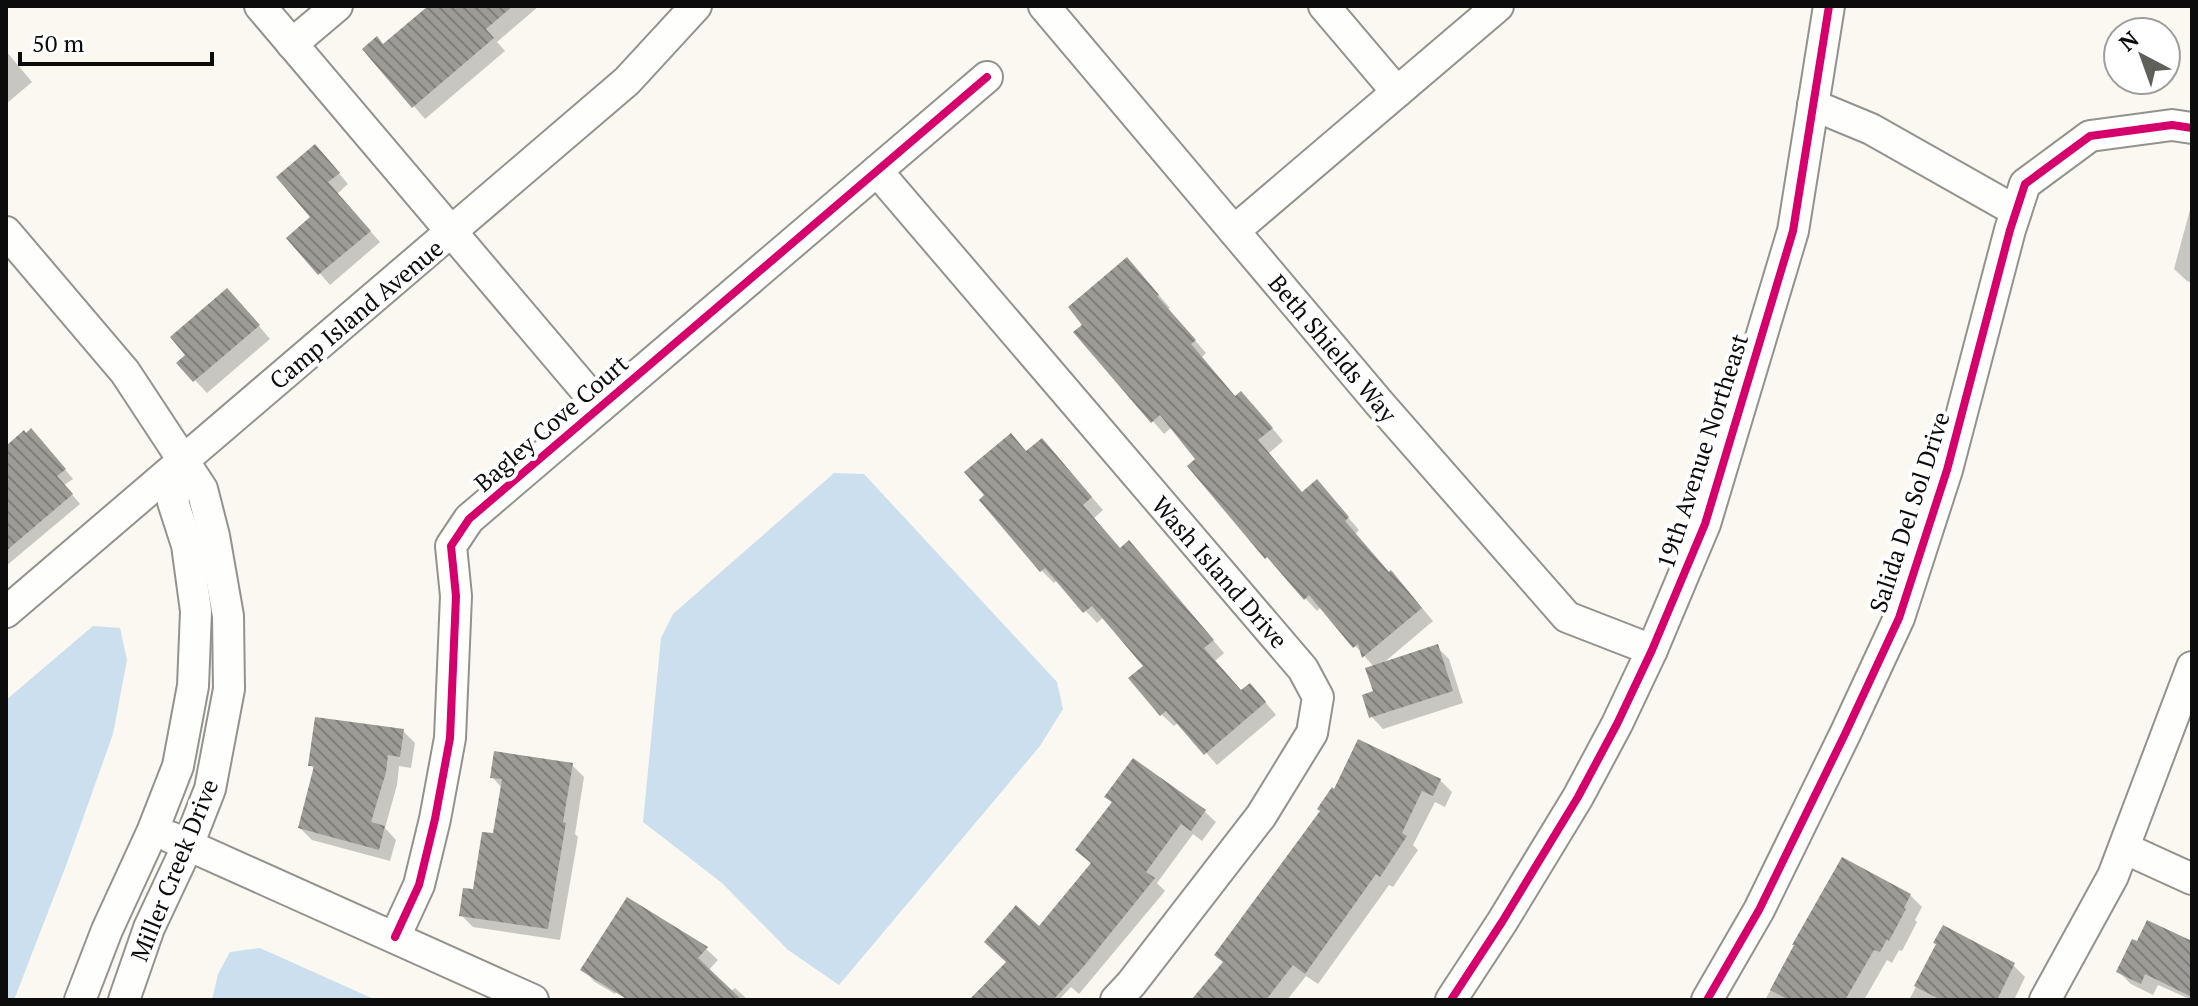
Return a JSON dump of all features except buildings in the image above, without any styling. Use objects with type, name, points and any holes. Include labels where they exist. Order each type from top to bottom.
[{"type":"street","points":[[260,6],[600,407]]},
{"type":"street","points":[[292,44],[337,6]]},
{"type":"street","name":"Camp Island Avenue","points":[[6,612],[627,81],[696,6]]},
{"type":"street","name":"Beth Shields Way","points":[[1044,6],[1380,404],[1567,617],[1652,650]]},
{"type":"street","points":[[1324,6],[1397,92]]},
{"type":"street","points":[[1234,231],[1498,6]]},
{"type":"street","name":"19th Avenue Northeast","points":[[1451,1000],[1578,797],[1617,724],[1705,524],[1793,231],[1829,6]]},
{"type":"street","name":"Bagley Cove Court","points":[[395,937],[419,885],[450,738],[456,596],[451,546],[469,519],[987,77]]},
{"type":"street","points":[[1813,105],[1871,129],[2016,211]]},
{"type":"street","name":"Salida Del Sol Drive","points":[[1707,1000],[1759,910],[1899,618],[1947,470],[2025,184],[2090,136],[2172,125],[2192,128]]},
{"type":"street","name":"Wash Island Drive","points":[[877,171],[1303,669],[1318,697],[1312,733],[1261,816],[1116,1000]]},
{"type":"street","name":"Miller Creek Drive","points":[[6,232],[125,372],[202,489],[228,616],[229,689],[210,789],[149,928],[124,1000]]},
{"type":"street","name":"Miller Creek Drive","points":[[80,1000],[178,766],[193,686],[196,611],[187,545],[173,502],[183,461]]},
{"type":"street","points":[[2045,1000],[2113,876],[2192,667]]},
{"type":"street","points":[[153,830],[533,1000]]},
{"type":"street","points":[[2124,848],[2192,879]]},
{"type":"water","points":[[834,473],[864,474],[1057,682],[1063,709],[1040,746],[839,985],[788,950],[722,883],[643,822],[661,638],[673,614]]},
{"type":"water","points":[[93,626],[120,628],[127,660],[113,734],[14,1000],[6,1000],[6,700]]},
{"type":"water","points":[[260,948],[376,1000],[212,1000],[218,974],[230,952]]},
{"type":"cycle path","points":[[1451,1000],[1578,797],[1617,724],[1705,524],[1793,231],[1829,6]]},
{"type":"cycle path","points":[[395,937],[419,885],[450,738],[456,596],[451,546],[469,519],[987,77]]},
{"type":"cycle path","points":[[1707,1000],[1759,910],[1899,618],[1947,470],[2025,184],[2090,136],[2172,125],[2192,128]]}]
